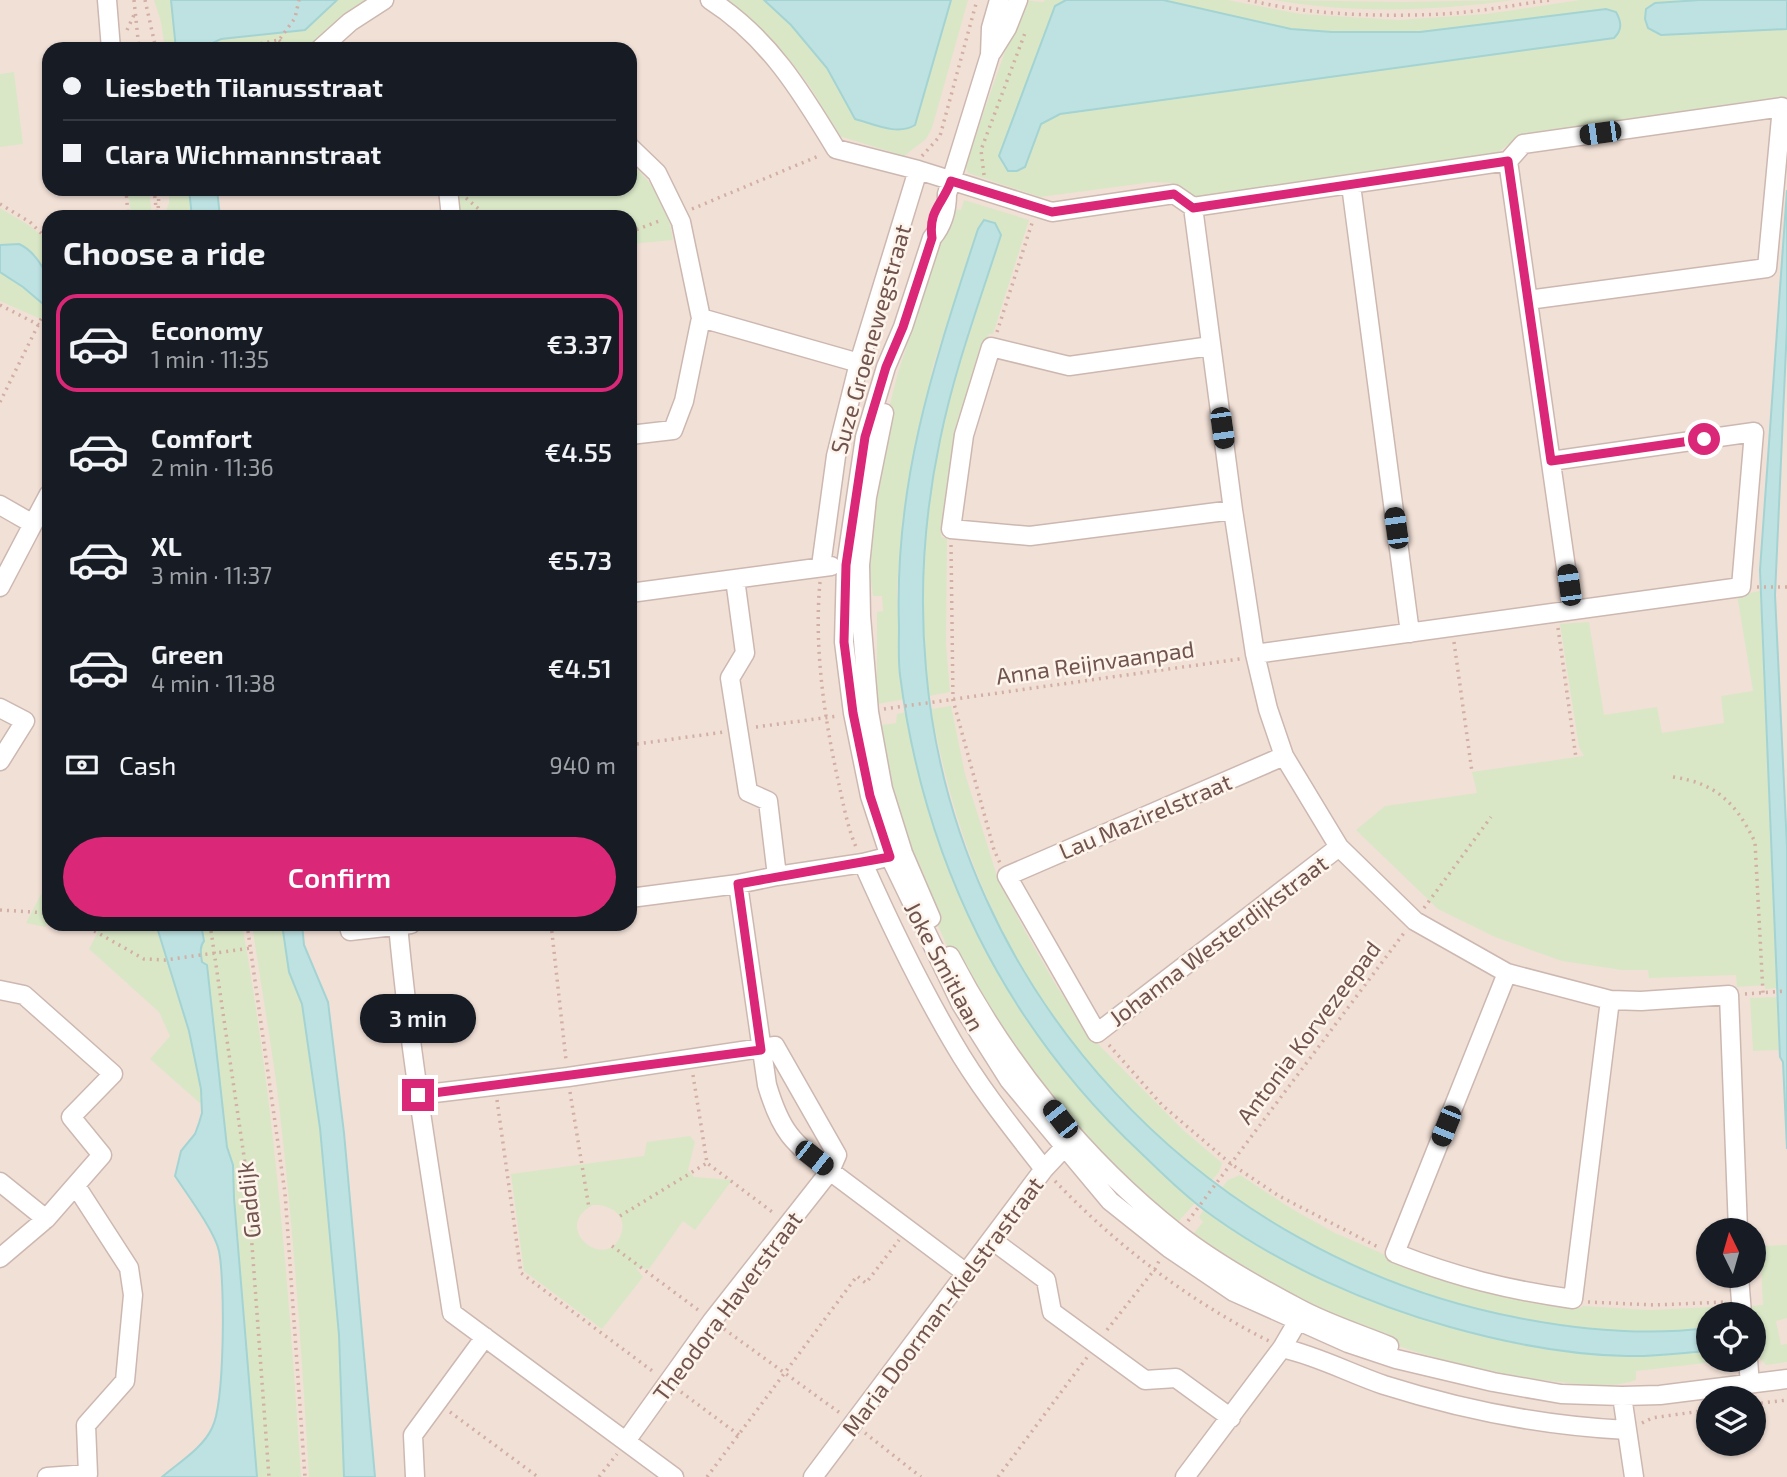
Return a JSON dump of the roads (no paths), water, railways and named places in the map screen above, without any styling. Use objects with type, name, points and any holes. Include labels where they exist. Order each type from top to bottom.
[{"type":"street","points":[[107,0],[110,42]]},
{"type":"street","points":[[328,42],[350,22],[384,0]]},
{"type":"street","points":[[710,0],[733,15],[762,42],[798,86],[836,149],[918,170],[949,188],[984,191],[1052,212],[1174,194],[1193,208],[1350,186],[1508,161],[1523,144],[1782,107],[1767,268],[1528,300]]},
{"type":"street","name":"Joke Smitlaan","points":[[999,0],[992,28],[990,55],[949,188],[938,203],[931,227],[932,238],[903,327],[886,367],[865,437],[844,642],[853,713],[870,796],[961,1004],[1009,1080],[1069,1142],[1110,1201],[1169,1248],[1234,1292],[1300,1316],[1349,1343],[1396,1359],[1493,1382],[1561,1394],[1661,1395],[1787,1379]]},
{"type":"street","name":"Joke Smitlaan","points":[[990,55],[1007,28],[1018,0]]},
{"type":"street","points":[[637,154],[657,173],[678,215],[701,318],[684,401],[673,430],[637,433]]},
{"type":"street","points":[[1508,161],[1551,461],[1564,612]]},
{"type":"street","name":"Suze Groenewegstraat","points":[[821,566],[836,456],[859,363],[918,170]]},
{"type":"street","points":[[1350,186],[1410,633]]},
{"type":"street","points":[[1193,208],[1255,654],[1268,709],[1284,756],[1339,847],[1415,921],[1507,973],[1610,1000],[1641,1001],[1728,995],[1737,1218]]},
{"type":"street","points":[[701,318],[859,363]]},
{"type":"street","points":[[1212,346],[1069,366],[991,347],[964,435],[951,529],[1030,536],[1233,510]]},
{"type":"street","points":[[1255,654],[1741,587],[1754,432],[1551,461]]},
{"type":"street","points":[[0,505],[33,523]]},
{"type":"street","points":[[0,587],[42,507]]},
{"type":"street","points":[[637,592],[821,566],[853,565]]},
{"type":"street","points":[[735,579],[746,653],[730,678],[748,792],[768,800],[777,876]]},
{"type":"street","points":[[0,708],[25,721],[0,761]]},
{"type":"street","name":"Lau Mazirelstraat","points":[[1097,1032],[1007,876],[1284,756]]},
{"type":"street","name":"Johanna Westerdijkstraat","points":[[1097,1032],[1339,847]]},
{"type":"street","points":[[637,897],[738,884],[896,855]]},
{"type":"street","points":[[863,863],[893,931],[953,1043],[994,1106],[1044,1169]]},
{"type":"street","points":[[738,884],[761,1050],[776,1116],[797,1145],[966,1273]]},
{"type":"street","points":[[405,931],[404,991],[452,1313],[674,1477]]},
{"type":"street","points":[[1507,973],[1395,1253],[1444,1272],[1510,1290],[1573,1299],[1610,1000]]},
{"type":"street","points":[[0,990],[24,995],[113,1073],[71,1116],[102,1155],[46,1219],[0,1258]]},
{"type":"street","points":[[418,1095],[775,1046],[837,1155],[830,1171]]},
{"type":"street","name":"Maria Doorman-Kielstrastraat","points":[[813,1477],[1044,1169],[1069,1142]]},
{"type":"street","name":"Theodora Haverstraat","points":[[626,1441],[712,1321],[830,1171]]},
{"type":"street","points":[[0,1182],[46,1219]]},
{"type":"street","points":[[47,1477],[88,1474],[86,1425],[125,1381],[133,1295],[129,1268],[76,1186]]},
{"type":"street","points":[[992,1240],[1046,1280],[1052,1312],[1145,1380],[1176,1378],[1231,1418]]},
{"type":"street","points":[[1185,1477],[1282,1348],[1300,1316]]},
{"type":"street","points":[[415,1477],[414,1434],[485,1337]]},
{"type":"street","points":[[1282,1348],[1302,1353],[1381,1384],[1456,1406],[1518,1419],[1627,1430]]},
{"type":"street","points":[[1749,1372],[1750,1384]]},
{"type":"street","points":[[1622,1396],[1634,1477]]},
{"type":"water","points":[[171,0],[337,0],[305,30],[221,39],[214,42],[175,42]]},
{"type":"water","points":[[764,0],[951,0],[915,125],[893,129],[855,119],[827,68],[791,25]]},
{"type":"water","points":[[1066,0],[1163,0],[1291,29],[1332,32],[1420,32],[1606,9],[1616,12],[1620,26],[1614,38],[1060,114],[1041,124],[1025,167],[1008,171],[999,156],[1055,6]]},
{"type":"water","points":[[1787,0],[1787,29],[1661,35],[1648,28],[1646,9],[1655,3]]},
{"type":"water","points":[[1787,190],[1787,326],[1775,595],[1787,847],[1787,1149],[1783,1062],[1780,1057],[1760,570]]},
{"type":"water","points":[[190,196],[218,196],[219,210],[191,210]]},
{"type":"water","points":[[984,220],[995,223],[1001,235],[960,363],[935,469],[924,554],[926,669],[946,787],[986,898],[1042,1000],[1114,1092],[1200,1171],[1297,1237],[1404,1286],[1519,1318],[1613,1330],[1661,1332],[1696,1329],[1696,1352],[1647,1356],[1605,1355],[1515,1343],[1419,1318],[1298,1268],[1214,1217],[1158,1170],[1092,1103],[1049,1050],[1011,995],[978,936],[951,874],[929,810],[912,744],[899,663],[899,573],[910,472],[932,376],[978,229]]},
{"type":"water","points":[[19,244],[38,261],[42,268],[42,303],[0,272],[0,245]]},
{"type":"water","points":[[158,931],[202,931],[204,941],[201,957],[202,962],[207,965],[227,1147],[233,1165],[257,1477],[162,1477],[196,1449],[212,1428],[222,1369],[223,1314],[219,1251],[200,1213],[175,1176],[181,1151],[195,1134],[202,1113],[201,1089],[189,1031]]},
{"type":"water","points":[[283,931],[303,931],[304,945],[328,1002],[344,1133],[375,1477],[344,1477],[339,1335],[320,1128],[302,1004],[289,972]]}]
